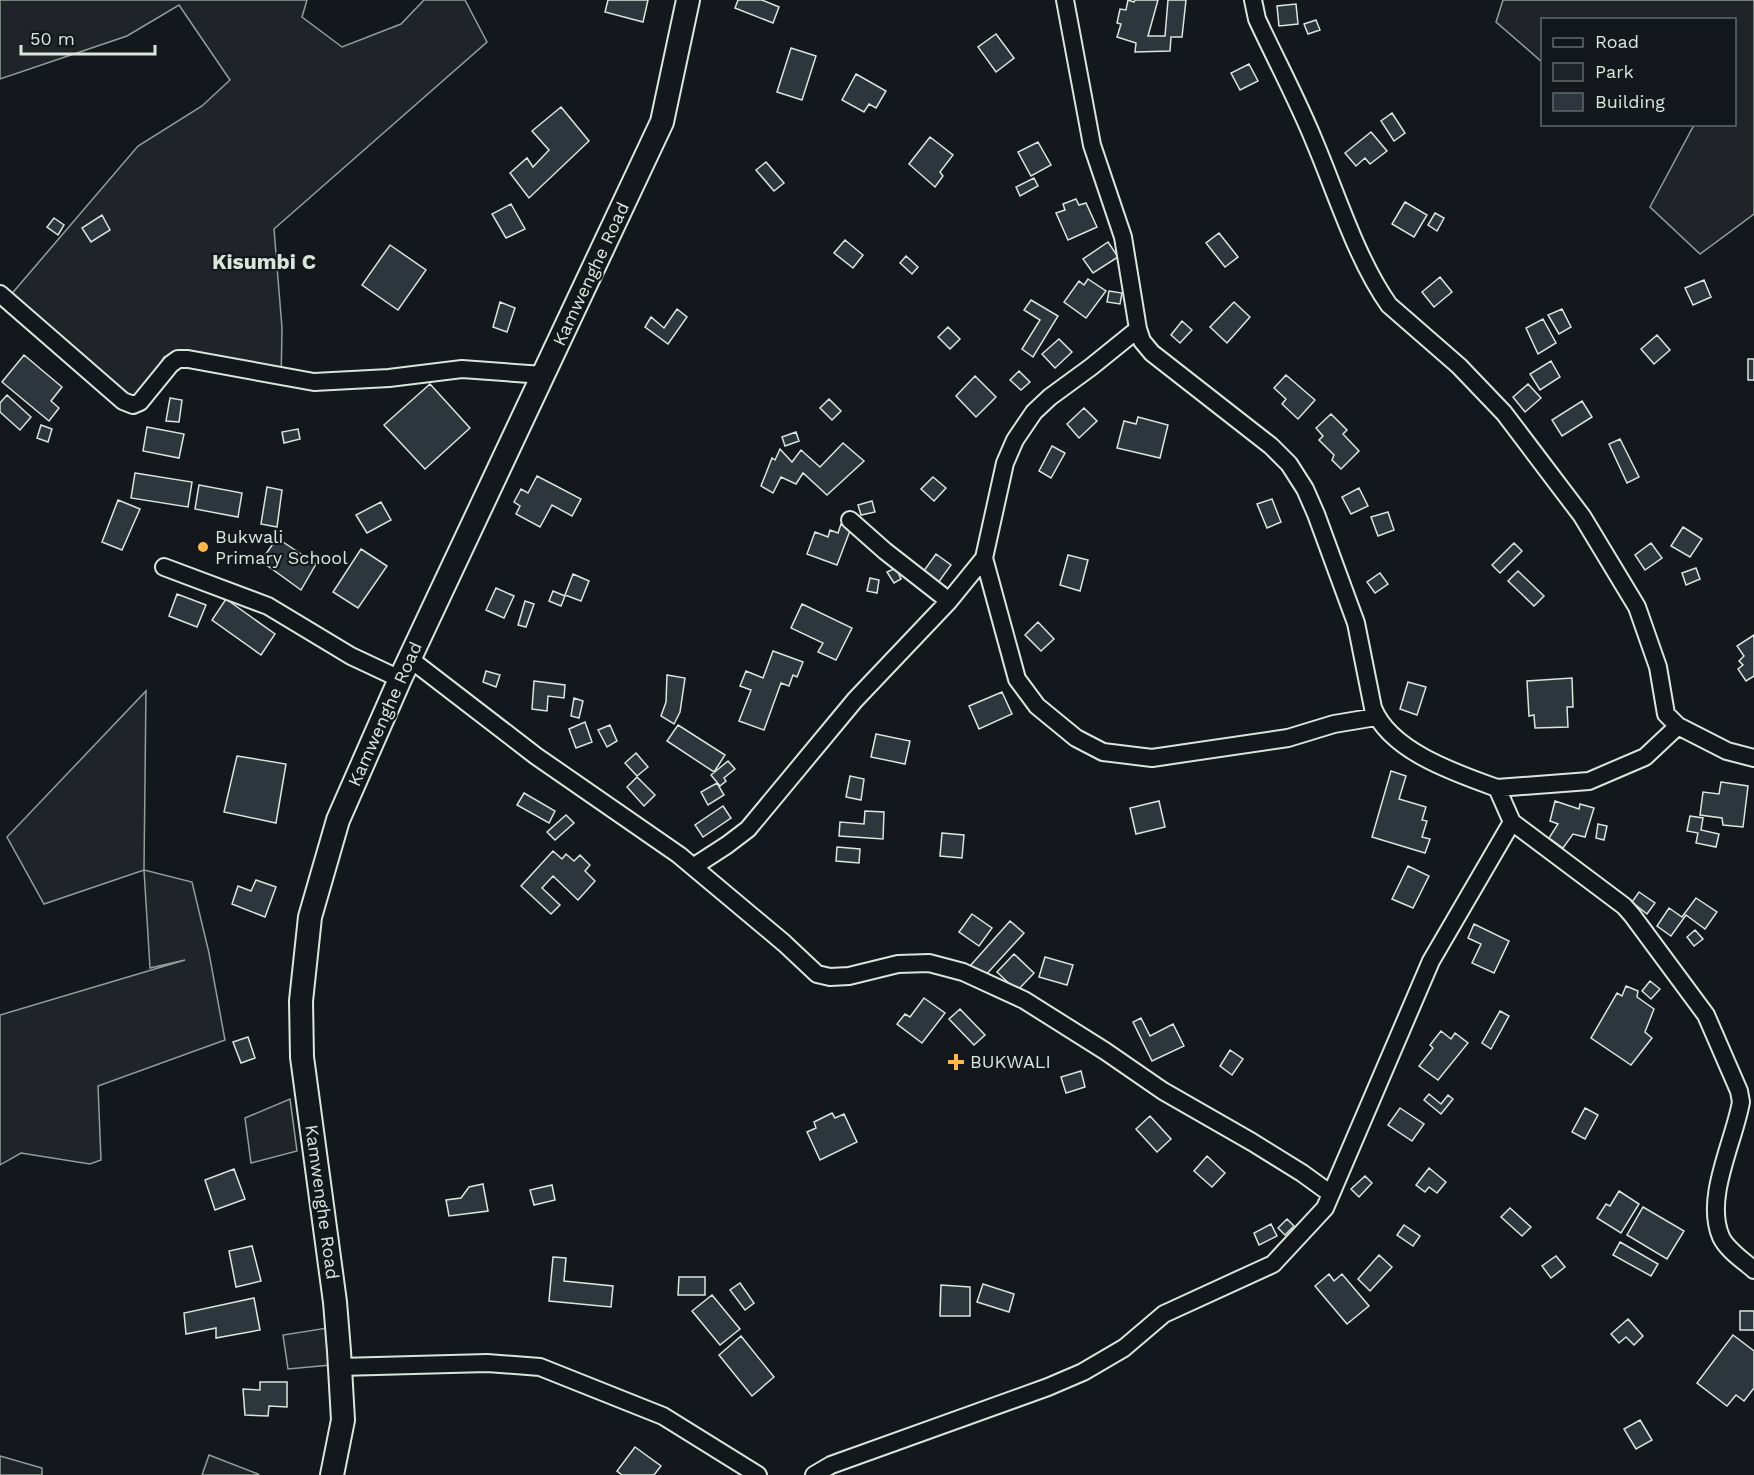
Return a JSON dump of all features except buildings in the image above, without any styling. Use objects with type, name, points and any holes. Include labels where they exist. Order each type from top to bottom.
[{"type":"main road","name":"Kamwenghe Road","points":[[332,1475],[343,1420],[336,1302],[302,1057],[301,1001],[310,917],[338,820],[405,669],[662,122],[688,0]]},
{"type":"street","points":[[1065,0],[1092,145],[1123,237],[1137,329],[1152,353],[1271,446],[1289,464],[1316,514],[1356,623],[1376,717],[1391,736],[1414,752],[1497,788],[1589,781],[1645,757],[1678,726]]},
{"type":"street","points":[[1253,0],[1257,19],[1314,141],[1348,226],[1381,294],[1389,305],[1459,366],[1504,413],[1582,516],[1637,607],[1658,667],[1666,714],[1678,726],[1727,751],[1754,758]]},
{"type":"street","points":[[0,294],[123,401],[133,405],[140,402],[171,364],[178,359],[251,369],[314,382],[389,378],[462,369],[543,375]]},
{"type":"street","points":[[1137,329],[1034,412],[1015,440],[1000,482],[984,558],[1017,679],[1037,706],[1076,738],[1103,752],[1152,758],[1288,738],[1334,724],[1376,717]]},
{"type":"street","points":[[850,520],[885,551],[949,601]]},
{"type":"street","points":[[693,867],[748,829],[848,708],[949,601],[984,558]]},
{"type":"street","points":[[164,567],[268,606],[351,656],[405,669],[680,855],[776,936],[817,974],[830,977],[849,976],[898,964],[929,963],[963,972],[1024,1000],[1105,1051],[1162,1091],[1252,1142],[1331,1194]]},
{"type":"street","points":[[1497,788],[1512,822],[1628,910],[1706,1015],[1741,1102],[1716,1200],[1719,1228],[1726,1244],[1754,1270]]},
{"type":"street","points":[[814,1475],[831,1465],[1048,1387],[1083,1372],[1124,1348],[1164,1314],[1273,1264],[1325,1208],[1431,961],[1512,822]]},
{"type":"street","points":[[340,1367],[487,1363],[540,1367],[663,1416],[758,1475]]},
{"type":"green space","points":[[0,0],[307,0],[302,17],[342,47],[401,24],[424,0],[465,0],[487,42],[274,229],[282,328],[281,383],[164,357],[146,387],[133,399],[125,398],[9,297],[138,146],[202,106],[230,80],[179,5],[127,36],[0,79]]},
{"type":"green space","points":[[1503,0],[1754,0],[1754,214],[1700,254],[1650,207],[1693,126],[1736,126],[1736,18],[1541,18],[1541,61],[1496,22]]},
{"type":"green space","points":[[146,691],[144,870],[44,904],[7,837]]},
{"type":"green space","points":[[144,870],[192,882],[209,953],[225,1040],[98,1086],[101,1160],[90,1164],[21,1153],[0,1165],[0,1015],[185,960],[150,968]]},
{"type":"green space","points":[[290,1099],[297,1151],[251,1163],[245,1118]]},
{"type":"green space","points":[[327,1328],[331,1365],[288,1369],[283,1335]]},
{"type":"green space","points":[[209,1455],[258,1474],[259,1475],[202,1475]]},
{"type":"green space","points":[[0,1456],[42,1468],[42,1475],[0,1475]]},
{"type":"place","name":"Bukwali Primary School","points":[[203,547]]},
{"type":"place","name":"BUKWALI","points":[[956,1062]]},
{"type":"district","name":"Kisumbi C","points":[[264,262]]}]
